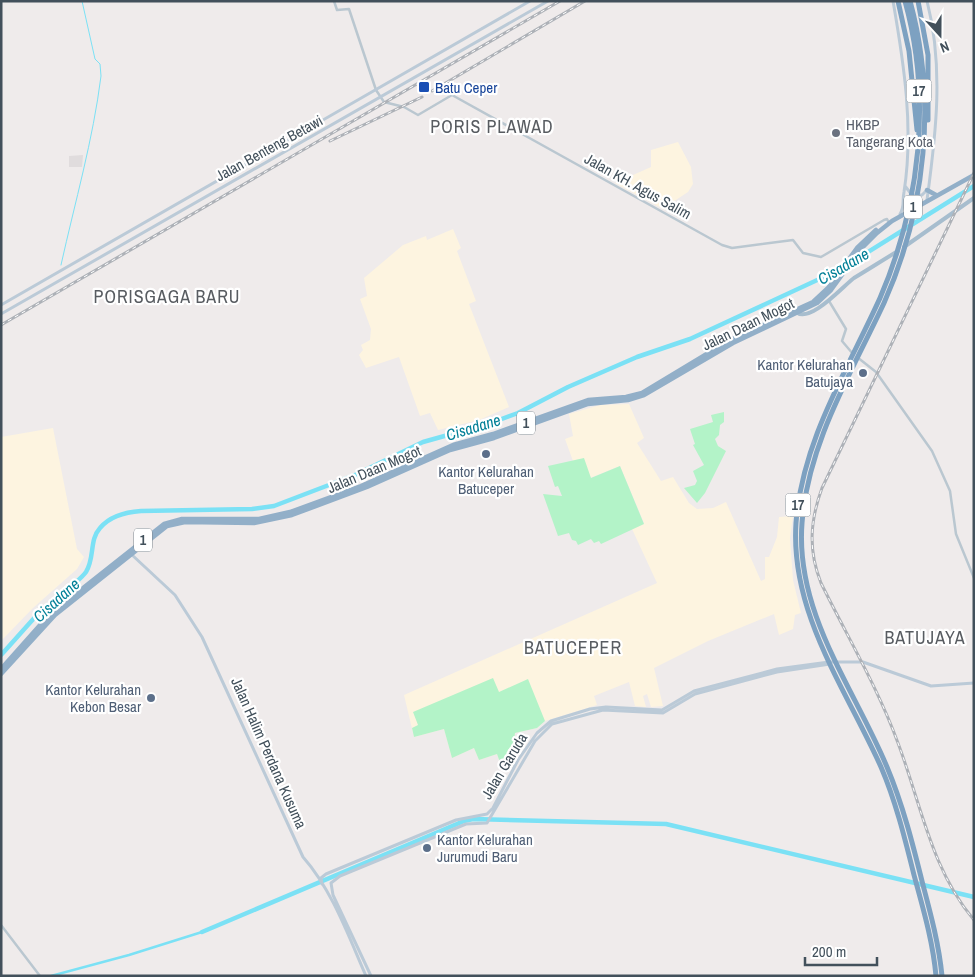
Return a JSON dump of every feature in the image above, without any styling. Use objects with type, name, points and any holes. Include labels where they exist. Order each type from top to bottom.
[{"type":"highway","points":[[898,1],[910,58],[921,148]]},
{"type":"highway","name":"17","points":[[905,1],[918,69],[921,148]]},
{"type":"highway","name":"17","points":[[910,1],[923,69],[921,148],[917,182],[899,266],[852,363],[820,438],[809,470],[801,525],[802,558],[806,585],[814,612],[830,650],[837,673],[882,769],[896,809],[914,875],[922,893],[942,976]]},
{"type":"highway","points":[[918,1],[926,36],[929,73],[928,120],[921,148]]},
{"type":"highway","name":"Jalan Daan Mogot","points":[[889,222],[974,174]]},
{"type":"highway","name":"Jalan Daan Mogot","points":[[1,674],[55,613],[171,524],[248,522],[279,519],[304,512],[367,487],[450,450],[494,438],[588,404],[634,399],[681,372],[730,340],[796,312],[806,310],[836,281],[858,249],[889,222],[900,214],[974,174]]},
{"type":"highway","name":"17","points":[[857,352],[893,265],[917,182]]},
{"type":"highway","points":[[927,190],[936,195]]},
{"type":"highway","name":"17","points":[[852,363],[815,436],[804,468],[796,524],[797,558],[801,586],[809,613],[825,653],[887,766],[902,807],[921,876],[922,893],[936,976]]},
{"type":"highway","name":"Jalan Daan Mogot","points":[[1,669],[55,613],[164,524],[182,519],[248,522]]},
{"type":"main road","name":"Jalan Benteng Betawi","points":[[1,314],[135,237],[530,1]]},
{"type":"main road","name":"Jalan Benteng Betawi","points":[[1,305],[128,232],[380,97],[548,1]]},
{"type":"main road","points":[[892,1],[908,113],[909,146],[904,205],[900,214]]},
{"type":"main road","points":[[927,1],[934,39],[937,71],[936,123],[927,200]]},
{"type":"main road","points":[[905,186],[912,195],[922,195],[927,190]]},
{"type":"main road","points":[[806,310],[829,301],[851,281],[974,198]]},
{"type":"main road","points":[[134,229],[135,237]]},
{"type":"main road","points":[[128,232],[135,237]]},
{"type":"main road","name":"Jalan Halim Perdana Kusuma","points":[[131,554],[174,593],[202,636],[303,857],[314,869],[321,882],[366,976]]},
{"type":"main road","name":"Jalan Garuda","points":[[321,882],[322,876],[326,874],[427,837],[466,824],[488,821],[535,740],[552,724],[603,710],[663,712],[695,694],[738,681],[777,671],[833,663],[864,662],[930,686],[974,683]]},
{"type":"main road","name":"Jalan Garuda","points":[[371,976],[330,886],[340,876],[427,837],[456,820],[484,815],[490,812],[529,744],[537,733],[551,721],[598,708],[662,710],[686,694],[728,684]]},
{"type":"main road","points":[[314,869],[326,874]]},
{"type":"street","points":[[334,1],[337,10],[349,10],[380,97]]},
{"type":"street","name":"Jalan KH. Agus Salim","points":[[380,97],[384,102],[404,107],[418,115],[452,95],[729,247],[793,240],[803,253],[821,257],[880,222],[887,219],[889,222]]},
{"type":"street","points":[[829,301],[846,329],[842,341],[849,352],[876,372],[932,451],[950,492],[956,534],[974,578]]},
{"type":"street","points":[[1,925],[40,976]]},
{"type":"shaded area","points":[[678,142],[691,167],[693,184],[688,192],[670,204],[665,210],[615,183],[651,167],[651,150]]},
{"type":"shaded area","points":[[83,155],[82,167],[69,167],[69,156]]},
{"type":"shaded area","points":[[453,229],[461,248],[457,251],[476,301],[469,304],[509,407],[479,420],[438,430],[430,413],[420,416],[399,357],[366,368],[359,355],[363,350],[361,345],[370,340],[371,329],[360,299],[367,296],[364,278],[403,245],[426,236],[427,240]]},
{"type":"shaded area","points":[[629,404],[644,438],[637,443],[661,481],[673,477],[689,503],[697,509],[713,508],[726,502],[761,581],[765,579],[765,557],[769,557],[777,537],[779,517],[793,516],[790,538],[793,580],[801,613],[795,615],[793,629],[779,635],[774,614],[708,641],[654,668],[663,706],[651,707],[647,694],[643,696],[646,707],[635,706],[629,682],[594,696],[597,705],[545,721],[537,728],[515,733],[511,761],[515,762],[511,768],[508,766],[502,768],[497,754],[479,760],[474,748],[452,758],[444,729],[414,737],[404,695],[657,583],[632,529],[644,523],[620,466],[590,478],[573,461],[565,439],[573,436],[569,414],[600,405]]},
{"type":"shaded area","points":[[53,428],[77,549],[84,557],[77,569],[33,608],[1,641],[1,437]]},
{"type":"green space","points":[[724,412],[724,422],[720,425],[719,435],[715,439],[718,446],[726,451],[705,493],[697,503],[684,488],[695,485],[697,481],[693,471],[704,465],[693,445],[695,444],[690,429],[713,422],[711,415]]},
{"type":"green space","points":[[584,458],[591,478],[620,466],[644,524],[601,544],[599,541],[594,543],[591,539],[578,545],[576,541],[572,540],[569,533],[558,536],[543,494],[562,496],[558,486],[555,487],[548,466]]},
{"type":"green space","points":[[493,678],[499,692],[528,679],[545,721],[537,728],[515,733],[511,761],[515,762],[511,768],[508,766],[502,768],[497,754],[479,760],[474,748],[452,758],[444,729],[414,737],[412,728],[418,725],[413,712]]},
{"type":"waterway","points":[[61,265],[89,147],[101,76],[100,64],[95,59],[82,1]]},
{"type":"waterway","name":"Cisadane","points":[[852,262],[974,186]]},
{"type":"waterway","name":"Cisadane","points":[[1,655],[37,615],[82,577],[89,567],[94,538],[100,528],[113,518],[130,512],[141,511],[252,509],[274,506],[355,475],[423,442],[491,423],[518,413],[568,387],[637,357],[690,339],[841,269]]},
{"type":"waterway","points":[[202,932],[464,821],[473,819],[666,824],[974,897]]},
{"type":"waterway","points":[[51,976],[129,955],[202,932]]},
{"type":"railway","points":[[1,325],[560,1]]},
{"type":"railway","points":[[432,91],[585,1]]},
{"type":"railway","points":[[330,141],[422,97]]},
{"type":"railway","points":[[974,173],[822,488],[815,512],[812,536],[814,559],[821,583],[872,682],[890,723],[937,858],[959,900],[974,920]]},
{"type":"place","name":"Batu Ceper","points":[[424,87]]},
{"type":"place","name":"HKBP Tangerang Kota","points":[[836,133]]},
{"type":"place","name":"Kantor Kelurahan Batujaya","points":[[863,373]]},
{"type":"place","name":"Kantor Kelurahan Batuceper","points":[[486,454]]},
{"type":"place","name":"Kantor Kelurahan Kebon Besar","points":[[151,698]]},
{"type":"place","name":"Kantor Kelurahan Jurumudi Baru","points":[[427,848]]},
{"type":"district","name":"PORIS PLAWAD","points":[[492,126]]},
{"type":"district","name":"PORISGAGA BARU","points":[[167,296]]},
{"type":"district","name":"BATUJAYA","points":[[925,637]]},
{"type":"district","name":"BATUCEPER","points":[[573,647]]}]
